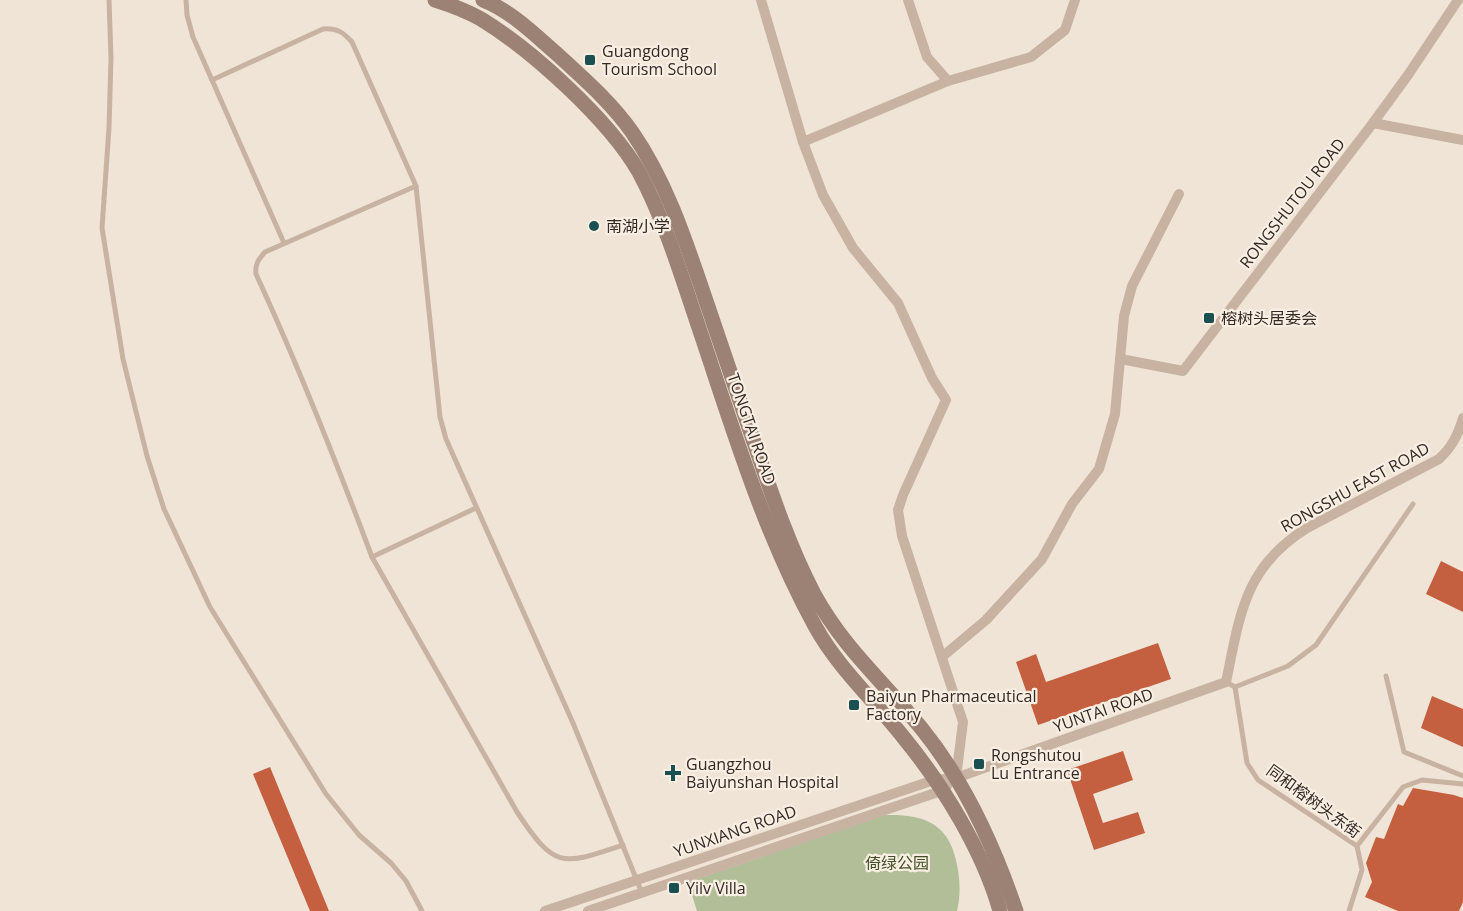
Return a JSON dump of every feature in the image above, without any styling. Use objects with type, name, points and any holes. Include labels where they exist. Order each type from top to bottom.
[{"type":"main road","name":"TONGTAI ROAD","points":[[435,0],[479,18],[520,47],[573,94],[616,139],[638,171],[668,239],[757,501],[788,574],[835,658],[905,738],[938,786],[981,858],[1000,911]]},
{"type":"main road","name":"TONGTAI ROAD","points":[[486,1],[532,32],[599,93],[625,123],[645,153],[667,195],[686,243],[779,514],[814,593],[847,645],[921,727],[956,778],[993,849],[1016,911]]},
{"type":"street","points":[[761,0],[803,142],[823,195],[853,248],[898,303],[932,378],[946,400],[898,510],[902,536],[963,722],[956,778]]},
{"type":"street","points":[[908,0],[927,57],[948,81]]},
{"type":"street","points":[[803,142],[948,81],[1031,57],[1065,30],[1075,0]]},
{"type":"street","name":"RONGSHUTOU ROAD","points":[[1121,359],[1183,371],[1373,123],[1458,0]]},
{"type":"street","points":[[479,18],[486,1]]},
{"type":"street","points":[[1373,123],[1463,140]]},
{"type":"street","points":[[942,657],[986,620],[1042,559],[1072,504],[1099,468],[1115,414],[1124,316],[1132,286],[1179,194]]},
{"type":"street","name":"RONGSHU EAST ROAD","points":[[1231,685],[1240,615],[1254,579],[1266,562],[1290,538],[1439,459],[1457,436],[1463,418]]},
{"type":"street","name":"YUNTAI ROAD","points":[[938,786],[1231,685]]},
{"type":"street","name":"YUNXIANG ROAD","points":[[545,911],[938,786]]},
{"type":"street","name":"YUNXIANG ROAD","points":[[588,911],[938,786]]},
{"type":"lane","points":[[109,0],[111,58],[109,128],[102,228],[123,359],[147,456],[164,509],[210,608],[326,794],[359,836],[391,863],[406,881],[422,911]]},
{"type":"lane","points":[[186,0],[187,15],[193,37],[284,243]]},
{"type":"lane","points":[[212,80],[323,29],[332,28],[342,32],[352,42],[416,186],[440,417],[446,440],[573,723],[642,893]]},
{"type":"lane","points":[[416,186],[265,252],[257,260],[256,274],[320,418],[372,556],[517,812],[536,840],[547,850],[569,860],[581,859],[623,845]]},
{"type":"lane","points":[[1231,685],[1288,666],[1316,645],[1413,504]]},
{"type":"lane","points":[[372,556],[476,508]]},
{"type":"lane","points":[[1386,676],[1404,752],[1463,776]]},
{"type":"lane","name":"同和榕树头东街","points":[[1231,685],[1248,764],[1258,780],[1357,846],[1362,870],[1349,911]]},
{"type":"lane","points":[[1357,846],[1403,787],[1422,780],[1463,784]]},
{"type":"green space","name":"倚绿公园","points":[[885,815],[921,819],[931,823],[946,837],[952,847],[958,873],[957,911],[697,911],[688,882]]},
{"type":"building","points":[[1441,561],[1463,572],[1463,612],[1426,594]]},
{"type":"building","points":[[1158,643],[1171,679],[1038,725],[1016,662],[1036,654],[1046,682]]},
{"type":"building","points":[[1432,696],[1463,709],[1463,747],[1421,728]]},
{"type":"building","points":[[1123,751],[1133,780],[1093,794],[1103,823],[1138,812],[1145,833],[1094,850],[1067,770]]},
{"type":"building","points":[[270,767],[329,911],[310,911],[253,774]]},
{"type":"building","points":[[1413,788],[1463,798],[1463,902],[1459,911],[1398,911],[1365,897],[1372,882],[1366,863],[1376,837],[1384,839],[1398,804],[1403,806]]},
{"type":"place","name":"Guangdong Tourism School","points":[[590,60]]},
{"type":"place","name":"南湖小学","points":[[594,226]]},
{"type":"place","name":"榕树头居委会","points":[[1209,318]]},
{"type":"place","name":"Baiyun Pharmaceutical Factory","points":[[854,705]]},
{"type":"place","name":"Rongshutou Lu Entrance","points":[[979,764]]},
{"type":"place","name":"Guangzhou Baiyunshan Hospital","points":[[673,773]]},
{"type":"place","name":"Yilv Villa","points":[[674,888]]}]
